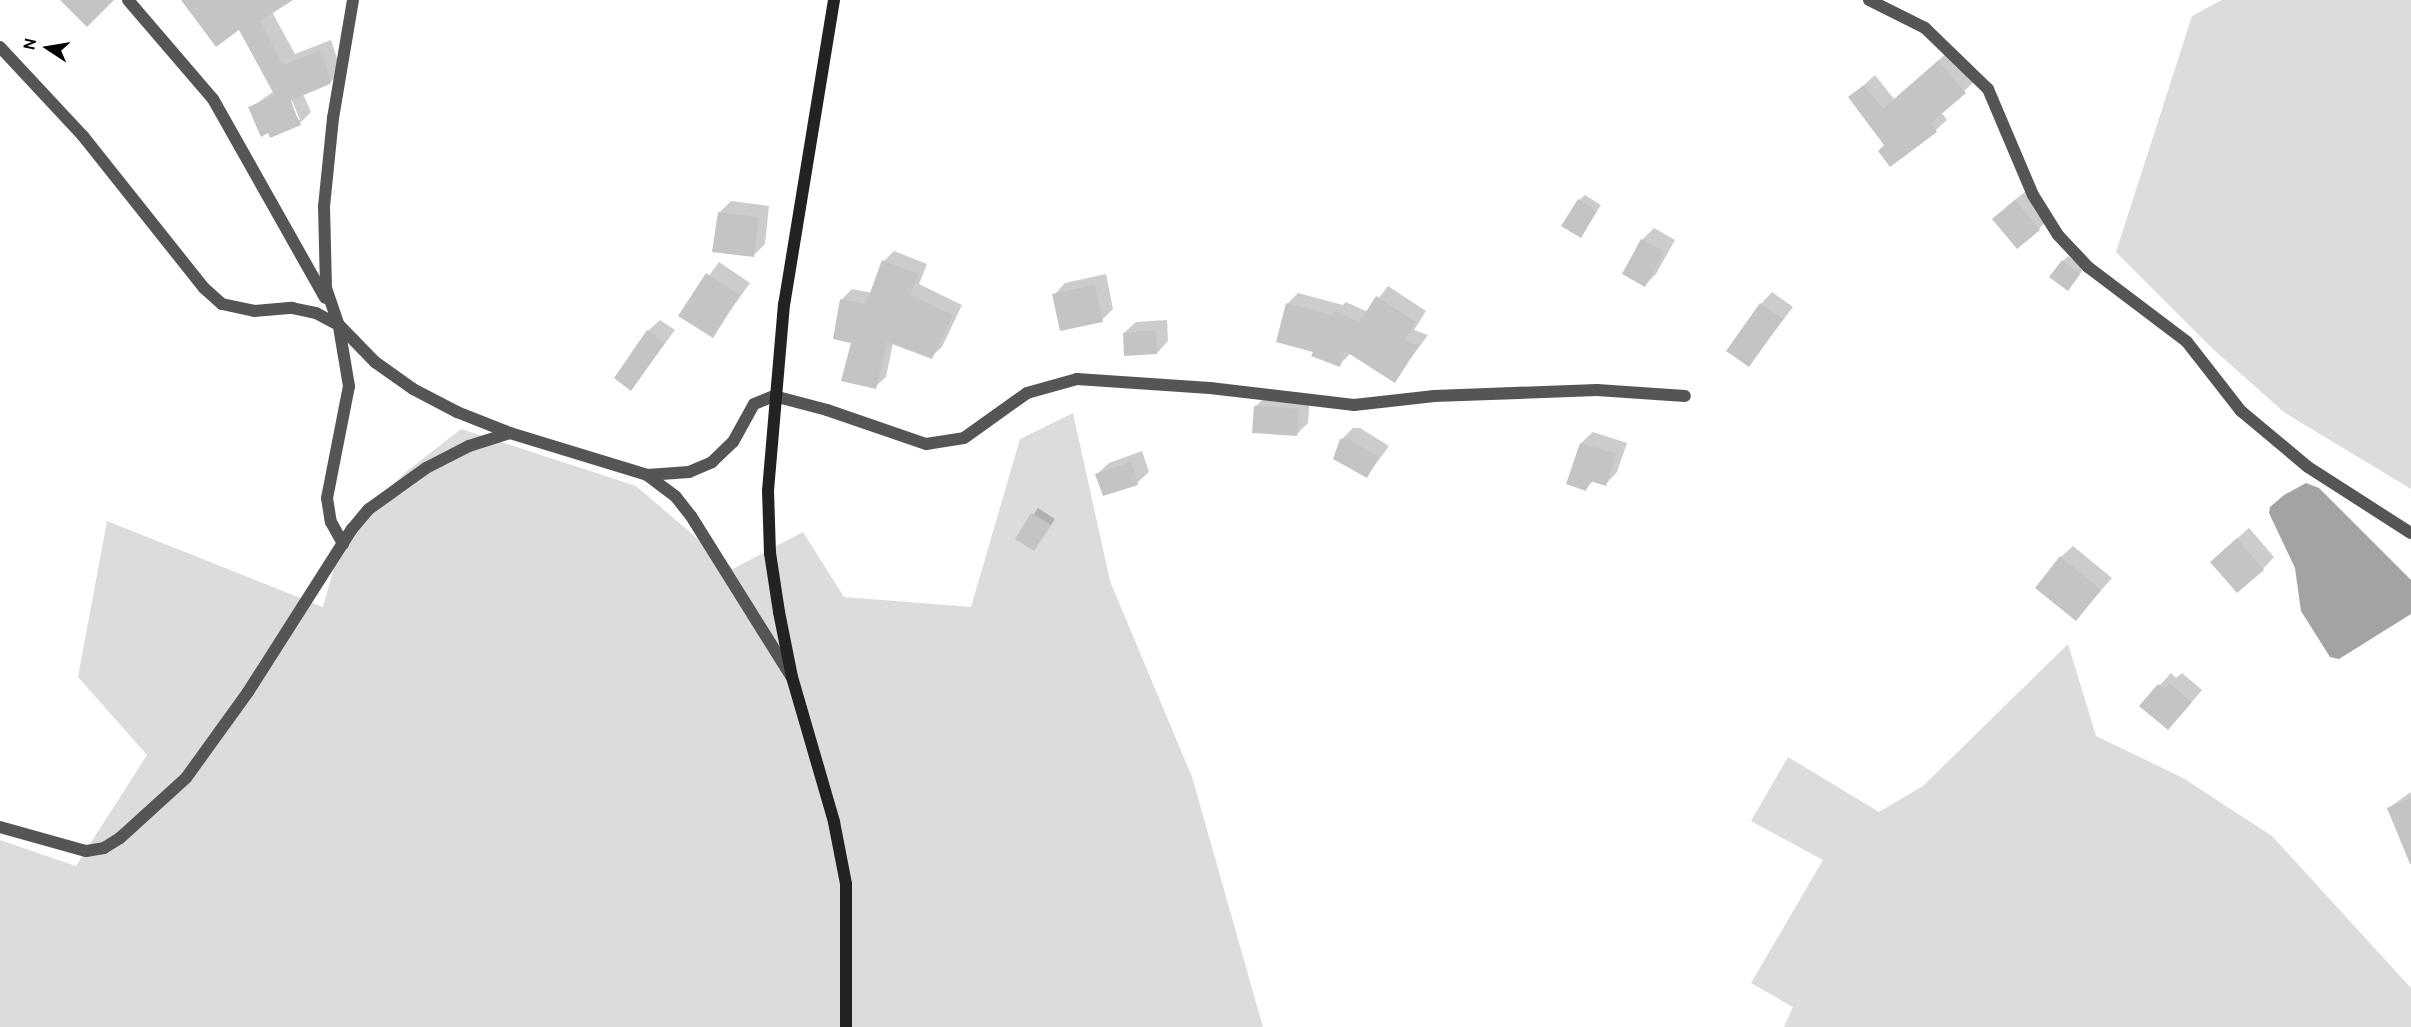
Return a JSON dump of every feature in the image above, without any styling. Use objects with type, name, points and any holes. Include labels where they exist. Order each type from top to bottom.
[{"type":"street","points":[[128,0],[213,99],[339,326],[375,362],[413,389],[510,433],[647,475],[676,497],[691,516],[792,677]]},
{"type":"street","points":[[343,544],[331,522],[327,498],[349,386],[339,326],[326,288],[324,206],[333,117],[353,0]]},
{"type":"street","points":[[834,0],[799,194],[774,396],[768,489],[770,553],[792,677],[834,822],[846,884],[846,1027]]},
{"type":"street","points":[[1869,0],[1924,27],[1988,89],[2033,195],[2058,235],[2088,267],[2187,342],[2241,411],[2308,467],[2411,533]]},
{"type":"street","points":[[0,47],[83,136],[204,288],[222,304],[254,311],[292,308],[316,314],[339,326]]},
{"type":"street","points":[[647,475],[689,472],[711,462],[733,442],[754,404],[774,396],[827,410],[926,444],[964,438],[1027,393],[1077,379],[1222,389],[1354,405],[1434,396],[1597,390],[1685,396]]},
{"type":"street","points":[[0,827],[86,851],[104,848],[120,838],[186,778],[248,692],[343,544],[369,509],[393,488],[470,446],[510,433]]},
{"type":"shaded area","points":[[2222,0],[2411,0],[2411,489],[2285,413],[2214,350],[2116,252],[2192,16]]},
{"type":"shaded area","points":[[1073,413],[1110,581],[1192,777],[1263,1027],[0,1027],[0,840],[76,866],[147,755],[78,677],[107,521],[323,607],[344,532],[406,472],[461,429],[636,486],[733,569],[803,532],[844,597],[971,607],[1020,439]]},
{"type":"shaded area","points":[[2306,483],[2319,488],[2411,580],[2411,614],[2339,659],[2330,657],[2301,611],[2295,568],[2269,513],[2270,507],[2284,495]]},
{"type":"shaded area","points":[[2068,644],[2096,736],[2183,778],[2272,836],[2411,988],[2411,1027],[1784,1027],[1793,1007],[1751,983],[1823,860],[1751,821],[1788,757],[1879,812],[1923,786]]},
{"type":"building","points":[[60,0],[114,0],[87,27]]},
{"type":"building","points":[[181,0],[293,0],[260,21],[283,65],[320,50],[331,78],[330,84],[290,101],[301,125],[270,138],[268,133],[261,137],[248,107],[275,96],[239,30],[216,47]]},
{"type":"building","points":[[1938,61],[1966,93],[1931,123],[1937,132],[1890,167],[1878,151],[1884,145],[1848,97],[1864,85],[1883,109]]},
{"type":"building","points":[[1578,199],[1597,211],[1581,238],[1561,226]]},
{"type":"building","points":[[2015,200],[2040,230],[2017,249],[1992,219]]},
{"type":"building","points":[[718,212],[759,217],[754,257],[712,252]]},
{"type":"building","points":[[1641,239],[1664,252],[1645,287],[1622,274]]},
{"type":"building","points":[[882,260],[918,274],[910,295],[953,315],[932,359],[887,342],[876,389],[841,381],[851,343],[833,339],[840,299],[866,304]]},
{"type":"building","points":[[2062,260],[2080,274],[2068,291],[2049,277]]},
{"type":"building","points":[[706,273],[740,295],[713,338],[678,316]]},
{"type":"building","points":[[1095,285],[1103,322],[1060,331],[1052,294]]},
{"type":"building","points":[[1376,296],[1416,322],[1404,340],[1419,345],[1395,383],[1345,351],[1340,367],[1311,356],[1313,352],[1276,342],[1286,303],[1333,315],[1335,311],[1359,323]]},
{"type":"building","points":[[1760,303],[1783,319],[1749,367],[1726,351]]},
{"type":"building","points":[[647,330],[665,343],[631,391],[614,378]]},
{"type":"building","points":[[1156,330],[1157,354],[1124,356],[1123,333]]},
{"type":"building","points":[[1254,406],[1299,409],[1297,436],[1252,433]]},
{"type":"building","points":[[1340,439],[1348,439],[1379,457],[1367,478],[1333,459]]},
{"type":"building","points":[[1580,443],[1616,454],[1606,486],[1590,481],[1586,491],[1566,484]]},
{"type":"building","points":[[1131,462],[1138,485],[1103,496],[1095,474]]},
{"type":"building","points":[[1031,513],[1051,525],[1034,551],[1015,539]]},
{"type":"building","points":[[2237,538],[2264,570],[2237,593],[2210,562]]},
{"type":"building","points":[[2060,556],[2101,590],[2076,621],[2035,588]]},
{"type":"building","points":[[2169,683],[2192,702],[2168,730],[2139,706],[2158,684],[2165,689]]},
{"type":"building","points":[[2411,798],[2411,864],[2410,864],[2387,808]]}]
